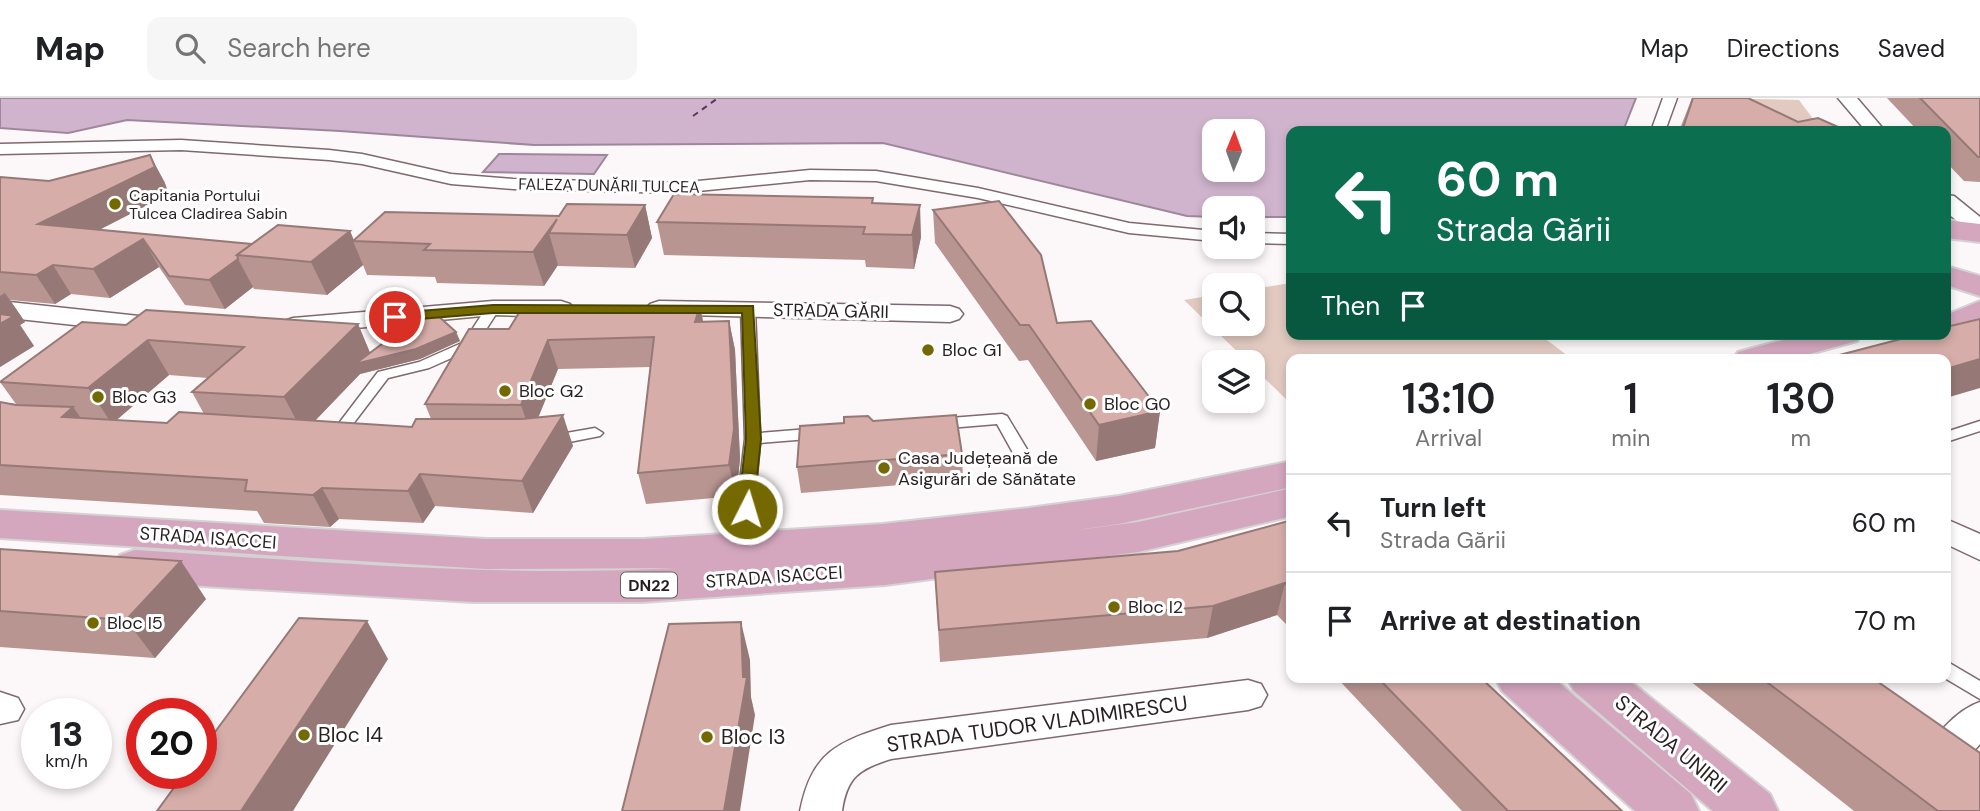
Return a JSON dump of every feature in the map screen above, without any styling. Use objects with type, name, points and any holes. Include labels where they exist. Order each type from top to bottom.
[{"type":"main road","points":[[1951,229],[1980,230]]},
{"type":"main road","points":[[1951,277],[1980,286]]},
{"type":"main road","points":[[1951,324],[1980,311]]},
{"type":"main road","points":[[1802,354],[1854,349]]},
{"type":"main road","name":"STRADA ISACCEI","points":[[0,524],[486,554],[643,554],[741,550],[882,539],[1119,510],[1286,484]]},
{"type":"main road","name":"STRADA ISACCEI","points":[[0,555],[209,571],[473,586],[642,586],[885,569],[1138,537],[1286,485]]},
{"type":"main road","points":[[1525,683],[1672,811]]},
{"type":"main road","name":"STRADA UNIRII","points":[[1598,683],[1751,811]]},
{"type":"street","points":[[1660,126],[1670,98]]},
{"type":"street","points":[[1847,98],[1872,126]]},
{"type":"street","name":"FALEZA DUNĂRII TULCEA","points":[[0,149],[181,145],[289,152],[362,159],[451,179],[513,184],[678,188],[810,175],[876,176],[978,193],[1129,228],[1202,235]]},
{"type":"street","points":[[1951,205],[1980,230]]},
{"type":"street","points":[[1265,238],[1286,239]]},
{"type":"street","points":[[0,309],[194,329]]},
{"type":"street","points":[[272,328],[493,309],[587,309]]},
{"type":"street","name":"STRADA GĂRII","points":[[641,309],[950,314]]},
{"type":"street","points":[[1951,533],[1980,548]]},
{"type":"street","name":"STRADA TUDOR VLADIMIRESCU","points":[[821,811],[830,775],[853,753],[891,742],[1248,695]]},
{"type":"street","points":[[1940,760],[1980,718]]},
{"type":"lane","points":[[332,442],[383,375],[424,365],[469,345],[493,309]]},
{"type":"lane","points":[[741,550],[753,439],[748,309]]},
{"type":"lane","points":[[919,425],[1002,419],[1023,456]]},
{"type":"lane","points":[[1951,435],[1980,426]]},
{"type":"lane","points":[[753,439],[836,432]]},
{"type":"lane","points":[[533,443],[596,433]]},
{"type":"lane","points":[[1951,672],[1980,691]]},
{"type":"shaded area","points":[[0,98],[1636,98],[1625,126],[1286,126],[1286,217],[1265,217],[1265,196],[1202,196],[1202,217],[1187,216],[883,143],[534,145],[127,120],[68,133],[0,128]]},
{"type":"shaded area","points":[[1706,98],[1799,100],[1818,126]]},
{"type":"shaded area","points":[[499,154],[607,155],[594,174],[483,172]]},
{"type":"shaded area","points":[[1286,284],[1286,340],[1547,340],[1565,354],[1286,354],[1286,399],[1265,379],[1265,350],[1236,350],[1221,336],[1265,336],[1265,287]]},
{"type":"shaded area","points":[[1202,297],[1202,317],[1184,300]]},
{"type":"building","points":[[1693,98],[1748,98],[1798,122],[1818,118],[1836,126],[1684,126]]},
{"type":"building","points":[[1920,98],[1980,98],[1980,157],[1951,130],[1951,126],[1948,126]]},
{"type":"building","points":[[150,155],[155,167],[38,224],[252,244],[237,255],[238,259],[209,280],[169,276],[143,239],[93,269],[53,265],[36,275],[0,272],[0,177],[49,181]]},
{"type":"building","points":[[674,194],[873,198],[872,203],[920,205],[912,235],[863,234],[865,227],[657,222]]},
{"type":"building","points":[[999,201],[1041,255],[1057,323],[1091,321],[1160,411],[1099,425],[1029,325],[1020,325],[933,210]]},
{"type":"building","points":[[567,204],[645,205],[627,235],[549,233],[557,219],[533,252],[424,250],[430,244],[353,241],[385,212],[559,216]]},
{"type":"building","points":[[278,225],[350,231],[311,262],[237,255]]},
{"type":"building","points":[[700,306],[695,322],[729,321],[734,429],[729,465],[638,473],[654,337],[548,340],[521,405],[425,404],[469,329],[509,329],[522,308]]},
{"type":"building","points":[[146,310],[358,324],[284,397],[192,392],[244,347],[148,340],[88,388],[0,382],[82,322],[126,325]]},
{"type":"building","points":[[0,314],[14,316],[0,324]]},
{"type":"building","points":[[436,314],[456,332],[416,349],[355,364],[421,315]]},
{"type":"building","points":[[1980,319],[1980,359],[1951,368],[1951,354],[1843,354],[1897,340],[1951,340],[1951,326]]},
{"type":"building","points":[[0,402],[73,407],[62,417],[167,423],[179,412],[412,427],[416,419],[522,419],[563,415],[522,481],[420,474],[408,491],[322,488],[313,495],[245,491],[247,480],[0,465]]},
{"type":"building","points":[[956,415],[962,454],[797,467],[800,426],[844,423],[844,417],[868,416],[873,421]]},
{"type":"building","points":[[1286,522],[1286,584],[1213,606],[939,630],[935,572],[1178,551]]},
{"type":"building","points":[[0,549],[181,561],[126,620],[0,611]]},
{"type":"building","points":[[299,618],[367,621],[241,811],[157,811],[173,789],[217,789],[217,729]]},
{"type":"building","name":"Bloc I3","points":[[741,622],[743,677],[747,677],[724,811],[622,811],[669,624]]},
{"type":"building","points":[[1383,683],[1486,683],[1622,811],[1508,811]]},
{"type":"building","points":[[1768,683],[1880,683],[1980,753],[1980,811],[1938,811]]},
{"type":"ferry route","points":[[693,116],[718,98]]},
{"type":"place","name":"Capitania Portului Tulcea Cladirea Sabin","points":[[115,204]]},
{"type":"place","name":"Bloc G1","points":[[928,350]]},
{"type":"place","name":"Bloc G2","points":[[505,391]]},
{"type":"place","name":"Bloc G3","points":[[98,397]]},
{"type":"place","name":"Bloc G0","points":[[1090,404]]},
{"type":"place","name":"Casa Județeană de Asigurări de Sănătate","points":[[884,468]]},
{"type":"place","name":"Bloc I2","points":[[1114,607]]},
{"type":"place","name":"Bloc I5","points":[[93,623]]},
{"type":"place","name":"Bloc I4","points":[[304,735]]},
{"type":"place","name":"Bloc I3","points":[[707,737]]},
{"type":"route","points":[[395,317],[493,309],[748,309],[753,439],[747,509]]}]
